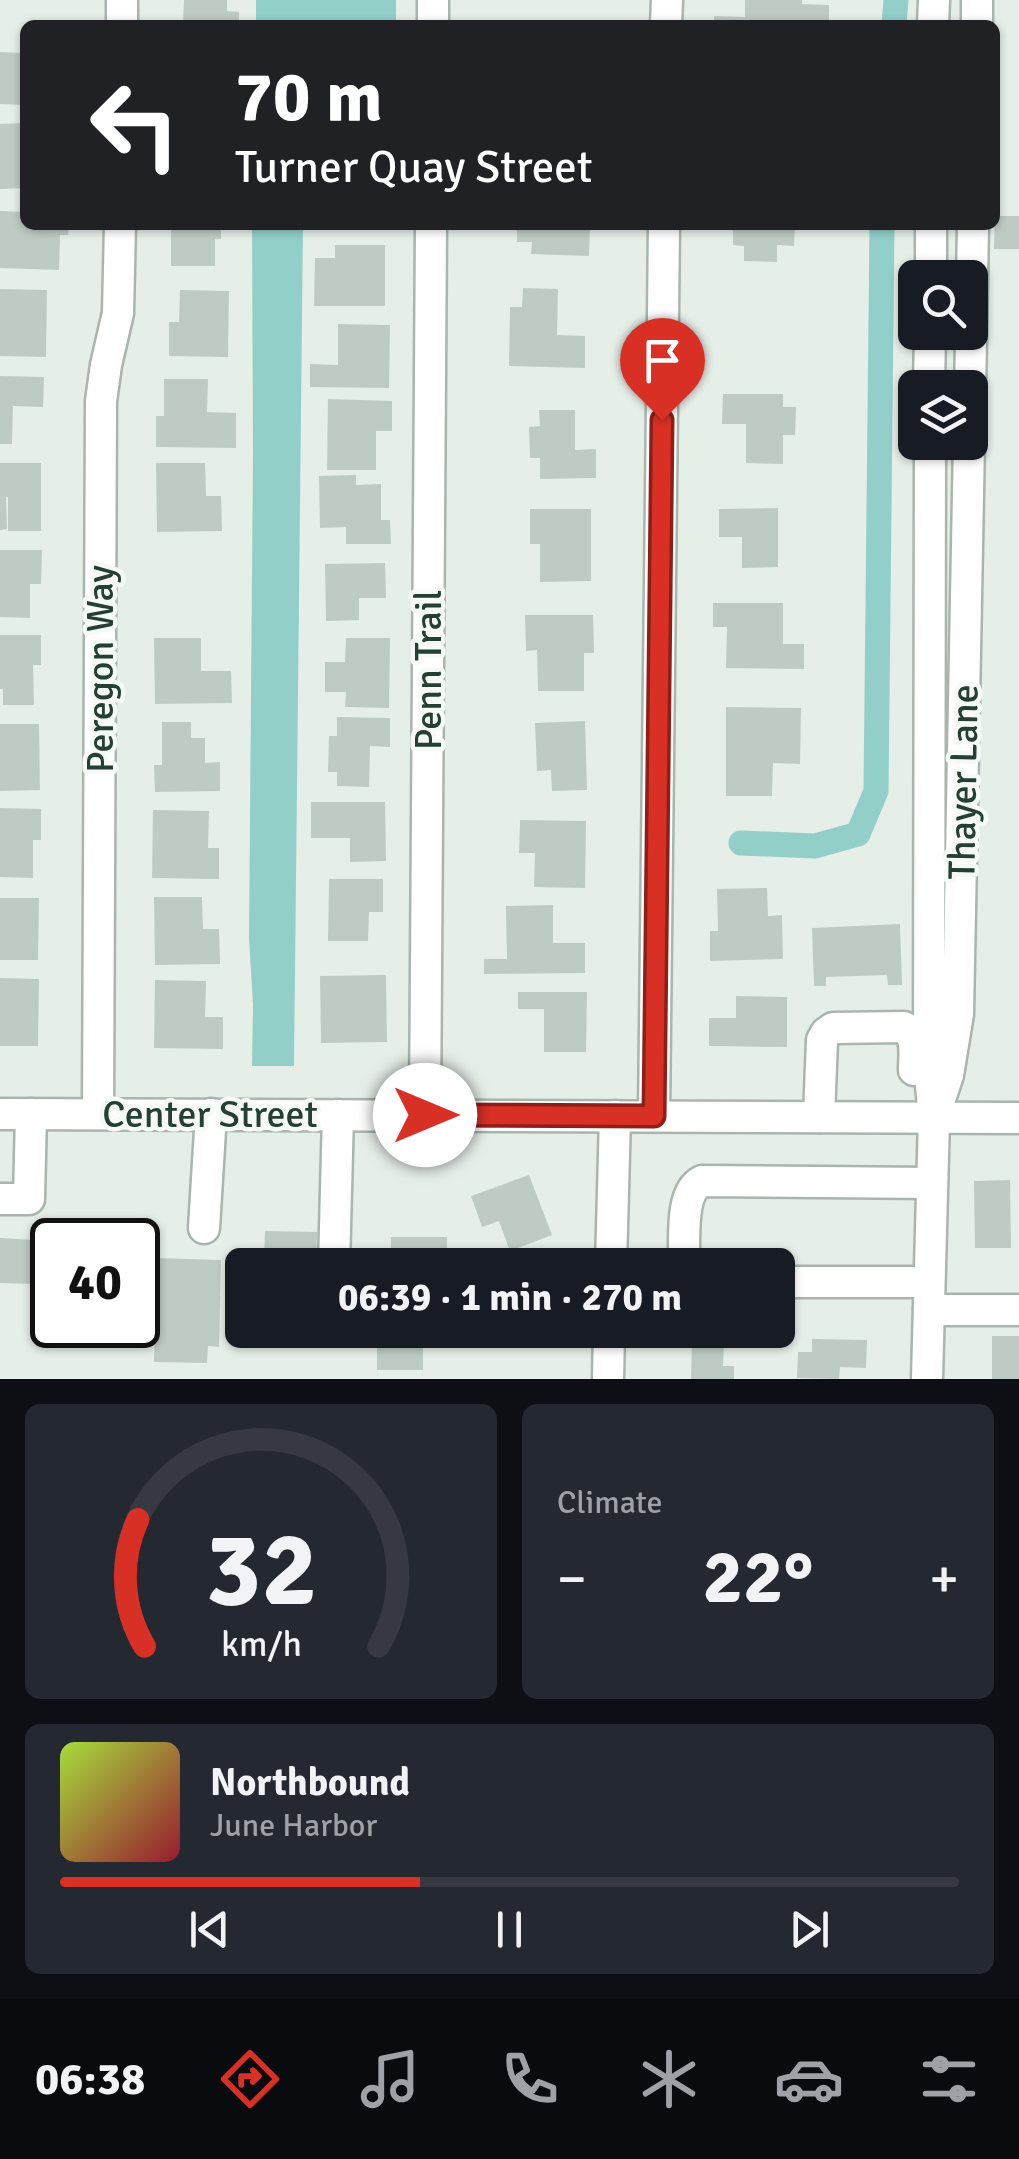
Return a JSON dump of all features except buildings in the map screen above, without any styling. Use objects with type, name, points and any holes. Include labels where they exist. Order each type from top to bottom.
[{"type":"street","name":"Peregon Way","points":[[98,1114],[102,401],[118,313],[120,230]]},
{"type":"street","name":"Penn Trail","points":[[425,1115],[431,230]]},
{"type":"street","points":[[654,1116],[664,230]]},
{"type":"street","points":[[931,230],[931,260]]},
{"type":"street","points":[[970,370],[973,230]]},
{"type":"street","points":[[924,1118],[929,1064],[930,460]]},
{"type":"street","name":"Thayer Lane","points":[[924,1118],[948,1075],[958,1014],[969,460]]},
{"type":"street","points":[[819,1117],[822,1040],[826,1032],[833,1028],[904,1027],[910,1032],[932,1184],[926,1379]]},
{"type":"street","name":"Center Street","points":[[0,1114],[1019,1118]]},
{"type":"street","points":[[0,1198],[28,1199],[31,1114]]},
{"type":"street","points":[[204,1228],[210,1114]]},
{"type":"street","points":[[334,1248],[338,1115]]},
{"type":"street","points":[[612,1248],[616,1116]]},
{"type":"street","points":[[685,1248],[687,1196],[702,1181],[932,1184]]},
{"type":"street","points":[[795,1284],[929,1296],[1019,1310]]},
{"type":"street","points":[[608,1379],[609,1348]]},
{"type":"water","points":[[256,0],[396,0],[396,20],[256,20]]},
{"type":"water","points":[[252,230],[303,230],[294,1066],[252,1066],[249,938]]},
{"type":"waterway","points":[[894,20],[896,0]]},
{"type":"waterway","points":[[741,843],[815,846],[858,834],[876,791],[882,230]]},
{"type":"route","points":[[425,1115],[654,1116],[662,420]]}]
